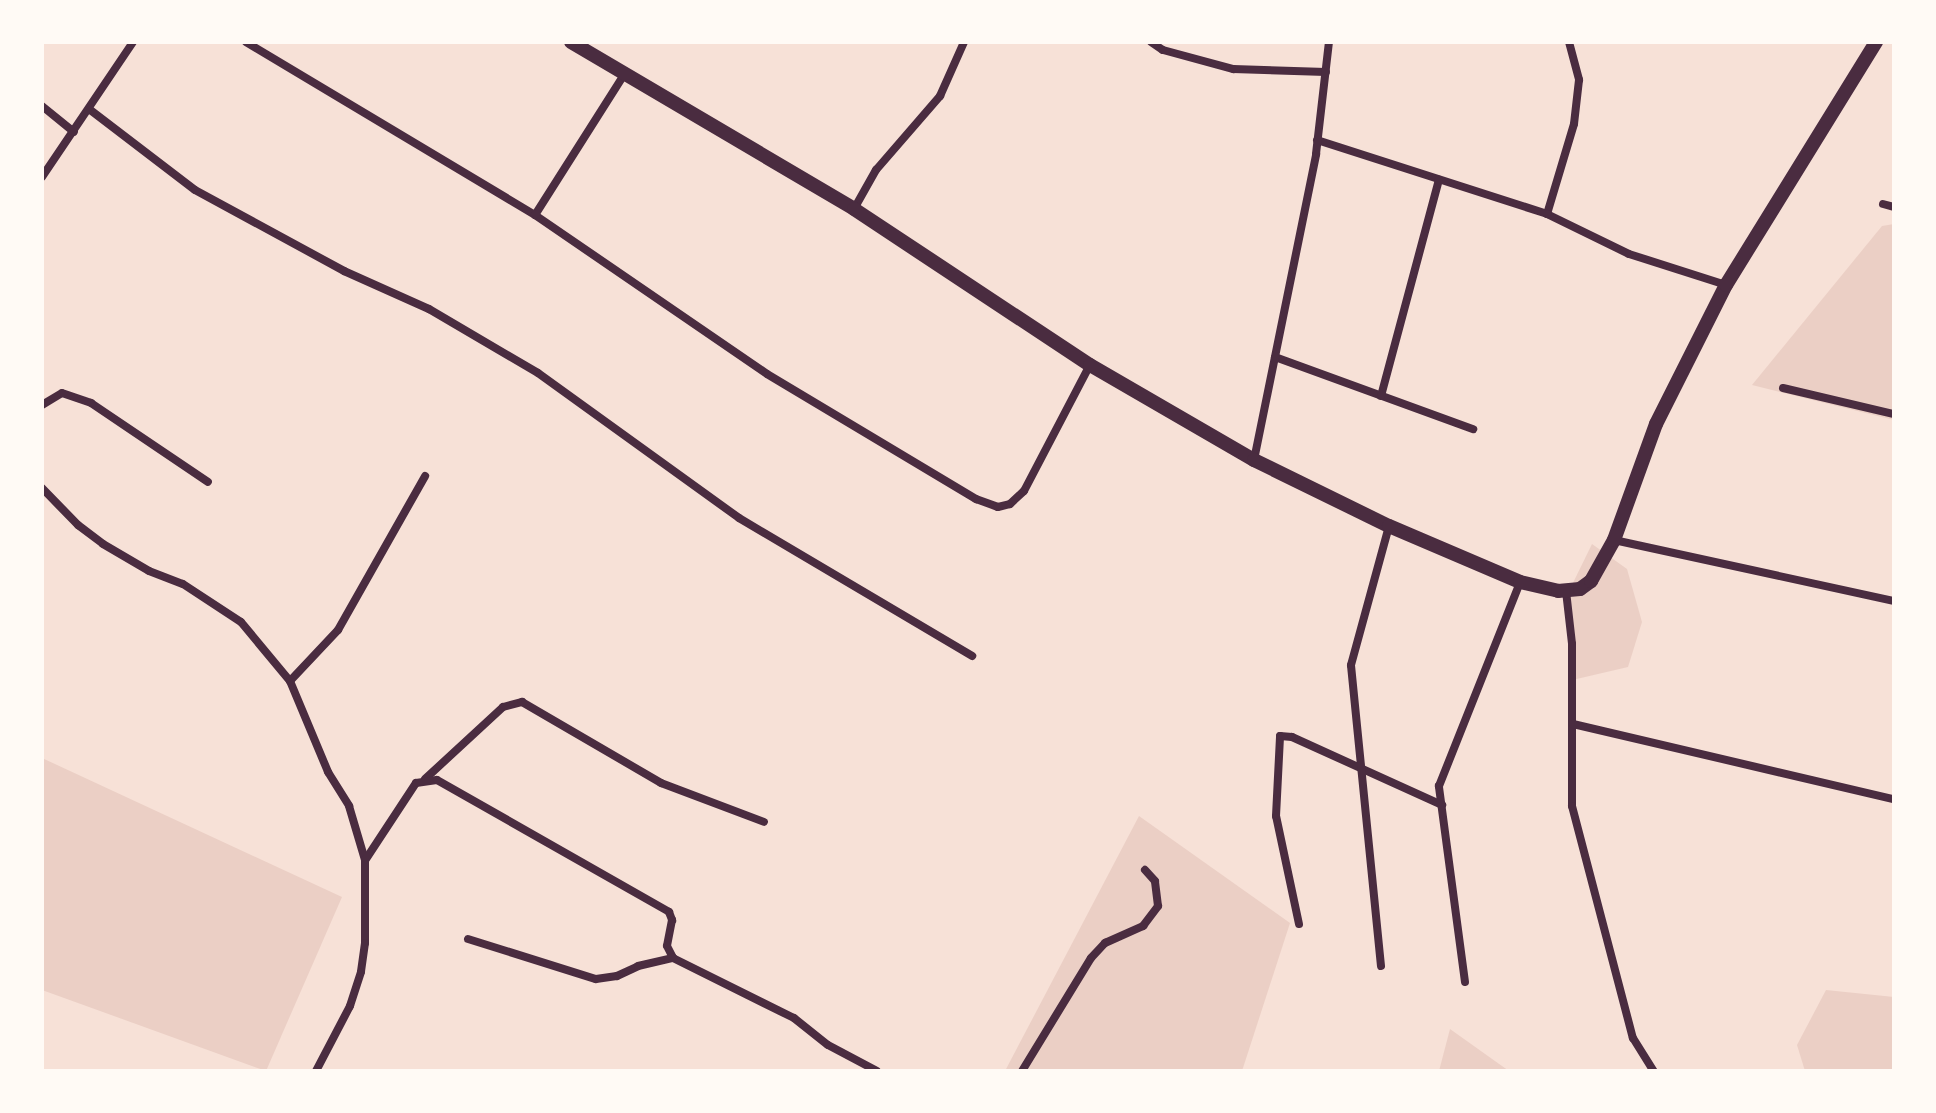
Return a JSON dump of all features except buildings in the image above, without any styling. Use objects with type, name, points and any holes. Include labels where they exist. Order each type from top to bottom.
[{"type":"street","points":[[42,177],[133,42]]},
{"type":"street","points":[[246,42],[535,215],[767,374],[976,499],[998,507],[1010,504],[1024,491],[1090,365]]},
{"type":"street","points":[[571,42],[854,209],[1090,365],[1254,460],[1389,526],[1520,582],[1566,591],[1580,589],[1591,581],[1614,540],[1656,424],[1726,285],[1876,42]]},
{"type":"street","points":[[854,209],[876,170],[940,96],[964,42]]},
{"type":"street","points":[[1151,42],[1163,50],[1233,69],[1326,72]]},
{"type":"street","points":[[1254,460],[1317,140],[1329,42]]},
{"type":"street","points":[[1547,214],[1574,124],[1579,80],[1569,42]]},
{"type":"street","points":[[535,215],[625,73]]},
{"type":"street","points":[[42,106],[74,132]]},
{"type":"street","points":[[89,109],[195,190],[344,271],[429,309],[538,373],[739,518],[972,656]]},
{"type":"street","points":[[1317,140],[1547,214],[1629,254],[1726,285]]},
{"type":"street","points":[[1381,396],[1439,180]]},
{"type":"street","points":[[1883,204],[1894,207]]},
{"type":"street","points":[[1275,357],[1473,429]]},
{"type":"street","points":[[1783,388],[1894,414]]},
{"type":"street","points":[[42,405],[62,393],[91,403],[208,482]]},
{"type":"street","points":[[290,681],[338,630],[425,476]]},
{"type":"street","points":[[42,488],[78,525],[103,544],[149,571],[183,584],[241,622],[290,681],[328,772],[357,824],[365,860],[367,910],[361,972],[345,1018],[316,1071]]},
{"type":"street","points":[[1381,966],[1351,665],[1389,526]]},
{"type":"street","points":[[1614,540],[1894,601]]},
{"type":"street","points":[[1465,982],[1439,786],[1520,582]]},
{"type":"street","points":[[1566,591],[1572,644],[1572,806],[1633,1038],[1654,1071]]},
{"type":"street","points":[[365,860],[407,794],[503,707],[522,702],[661,783],[764,822]]},
{"type":"street","points":[[1573,724],[1894,799]]},
{"type":"street","points":[[1299,924],[1276,816],[1278,741],[1285,734],[1442,805]]},
{"type":"street","points":[[425,779],[437,780],[659,904],[672,920],[667,946],[673,958],[794,1018],[828,1045],[877,1071]]},
{"type":"street","points":[[1022,1071],[1091,958],[1105,943],[1143,926],[1158,906],[1155,881],[1145,870]]},
{"type":"street","points":[[468,939],[596,979],[617,976],[638,966],[673,958]]},
{"type":"shaded area","points":[[1894,224],[1894,420],[1752,385],[1882,226]]},
{"type":"shaded area","points":[[1592,544],[1627,569],[1642,622],[1628,667],[1568,681],[1570,589]]},
{"type":"shaded area","points":[[42,758],[342,897],[266,1071],[42,990]]},
{"type":"shaded area","points":[[1139,816],[1290,923],[1242,1071],[1005,1071]]},
{"type":"shaded area","points":[[1826,990],[1894,997],[1894,1071],[1805,1071],[1797,1045]]},
{"type":"shaded area","points":[[1450,1029],[1509,1071],[1439,1071]]}]
